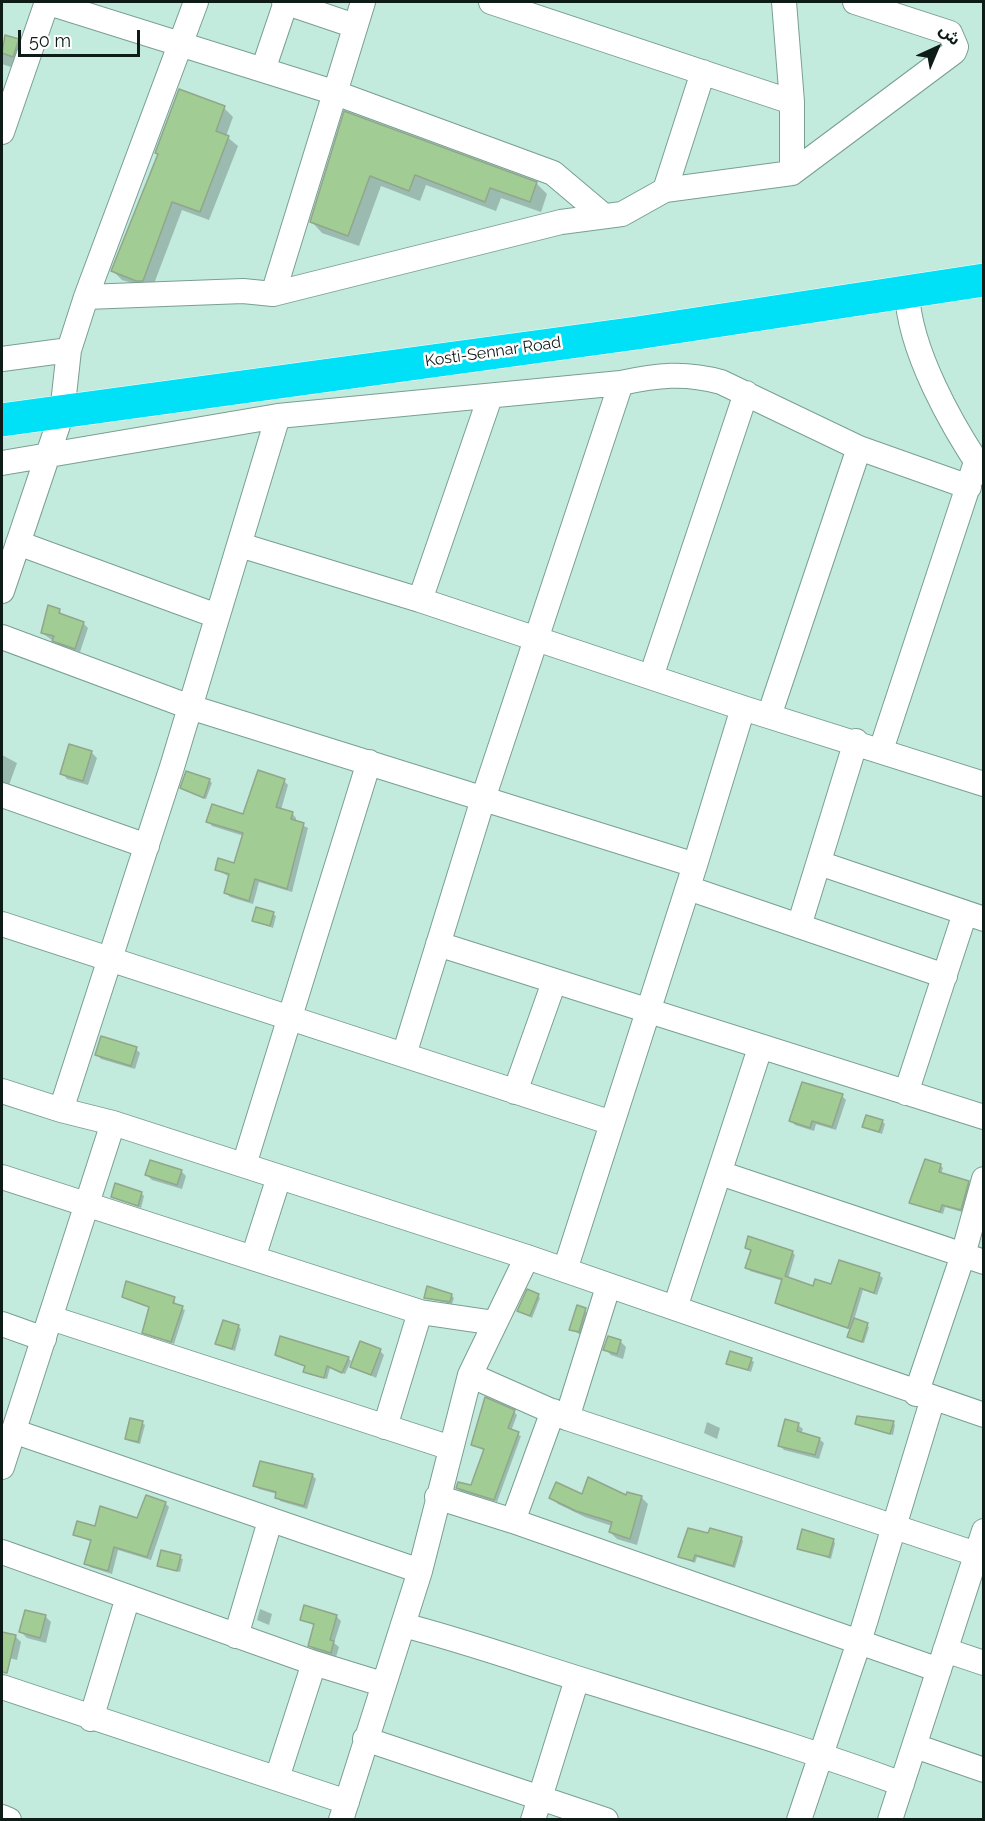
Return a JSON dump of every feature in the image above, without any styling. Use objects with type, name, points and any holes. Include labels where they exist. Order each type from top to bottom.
[{"type":"highway","name":"Kosti-Sennar Road","points":[[2,420],[637,333],[984,280]]},
{"type":"street","points":[[2,132],[46,2],[333,92],[553,173],[604,216]]},
{"type":"street","points":[[2,591],[62,413],[69,350],[86,297],[196,2]]},
{"type":"street","points":[[263,70],[285,2],[355,26]]},
{"type":"street","points":[[273,294],[333,92],[363,2]]},
{"type":"street","points":[[490,2],[544,10],[703,72],[792,102]]},
{"type":"street","points":[[784,2],[792,102],[792,173]]},
{"type":"street","points":[[86,297],[243,291],[273,294],[561,222],[625,214],[665,190],[792,173],[954,52],[955,42],[950,33],[860,2]]},
{"type":"street","points":[[665,190],[703,72]]},
{"type":"street","points":[[881,750],[976,474],[930,374],[908,310],[907,292]]},
{"type":"street","points":[[2,359],[69,350]]},
{"type":"street","points":[[2,463],[278,416],[490,397],[621,383],[664,374],[681,374],[721,382],[859,448],[976,474]]},
{"type":"street","points":[[405,1055],[483,799],[538,640],[621,383]]},
{"type":"street","points":[[651,677],[746,393]]},
{"type":"street","points":[[420,600],[490,397]]},
{"type":"street","points":[[61,1110],[147,846],[278,416]]},
{"type":"street","points":[[769,716],[859,448]]},
{"type":"street","points":[[18,543],[217,616]]},
{"type":"street","points":[[240,545],[420,600],[743,708],[856,741],[984,784]]},
{"type":"street","points":[[2,637],[190,707],[483,799],[692,877],[799,926],[945,976]]},
{"type":"street","points":[[565,1270],[692,877],[743,708]]},
{"type":"street","points":[[799,926],[856,741]]},
{"type":"street","points":[[244,1165],[369,762]]},
{"type":"street","points":[[2,795],[147,846]]},
{"type":"street","points":[[819,862],[974,916],[945,976],[906,1093]]},
{"type":"street","points":[[2,924],[612,1123]]},
{"type":"street","points":[[438,944],[760,1048],[984,1117]]},
{"type":"street","points":[[515,1092],[554,982]]},
{"type":"street","points":[[675,1308],[760,1048]]},
{"type":"street","points":[[2,1091],[61,1110],[113,1123],[526,1257],[984,1415]]},
{"type":"street","points":[[2,1467],[113,1123]]},
{"type":"street","points":[[720,1173],[973,1259]]},
{"type":"street","points":[[2,1177],[420,1312],[495,1323]]},
{"type":"street","points":[[253,1258],[279,1177]]},
{"type":"street","points":[[799,1820],[859,1642],[893,1527],[925,1396],[973,1259],[984,1179]]},
{"type":"street","points":[[2,1687],[91,1719],[277,1778],[344,1811],[382,1684],[420,1571],[437,1497],[470,1375],[526,1257]]},
{"type":"street","points":[[513,1521],[560,1415],[608,1287]]},
{"type":"street","points":[[385,1427],[420,1312]]},
{"type":"street","points":[[2,1324],[47,1328],[451,1448]]},
{"type":"street","points":[[470,1375],[560,1415],[976,1554]]},
{"type":"street","points":[[13,1431],[420,1571]]},
{"type":"street","points":[[437,1497],[513,1521],[859,1642],[942,1660],[984,1663]]},
{"type":"street","points":[[236,1635],[270,1521]]},
{"type":"street","points":[[890,1820],[984,1531]]},
{"type":"street","points":[[2,1552],[314,1663],[382,1684]]},
{"type":"street","points":[[91,1719],[128,1597]]},
{"type":"street","points":[[403,1624],[481,1646],[577,1679],[821,1754],[902,1784]]},
{"type":"street","points":[[277,1778],[314,1663]]},
{"type":"street","points":[[533,1820],[577,1679]]},
{"type":"street","points":[[365,1739],[606,1820]]},
{"type":"street","points":[[915,1746],[984,1770]]},
{"type":"street","points":[[2,1817],[9,1820]]},
{"type":"building","points":[[5,35],[19,39],[13,57],[2,53]]},
{"type":"building","points":[[179,89],[225,106],[216,131],[229,136],[200,212],[172,202],[143,281],[136,281],[111,271],[158,154],[155,153]]},
{"type":"building","points":[[344,111],[537,182],[530,202],[490,188],[485,202],[415,175],[409,191],[370,176],[348,236],[310,222]]},
{"type":"building","points":[[48,605],[60,609],[59,613],[84,622],[75,649],[52,641],[54,636],[41,633]]},
{"type":"building","points":[[69,744],[92,751],[83,781],[60,774]]},
{"type":"building","points":[[258,770],[285,779],[276,807],[293,812],[291,819],[304,823],[287,889],[255,879],[249,901],[224,893],[229,874],[215,870],[218,858],[234,863],[243,833],[206,822],[212,804],[243,814]]},
{"type":"building","points":[[186,771],[210,779],[204,798],[180,788]]},
{"type":"building","points":[[256,907],[274,912],[270,926],[252,921]]},
{"type":"building","points":[[101,1036],[137,1047],[131,1066],[95,1055]]},
{"type":"building","points":[[802,1082],[843,1094],[832,1127],[812,1121],[810,1128],[789,1121]]},
{"type":"building","points":[[866,1115],[883,1120],[879,1132],[862,1127]]},
{"type":"building","points":[[925,1159],[941,1164],[939,1172],[969,1181],[961,1210],[942,1205],[940,1212],[909,1203]]},
{"type":"building","points":[[150,1160],[182,1170],[177,1185],[145,1175]]},
{"type":"building","points":[[115,1183],[142,1192],[138,1206],[111,1197]]},
{"type":"building","points":[[748,1236],[793,1251],[785,1276],[813,1286],[815,1279],[831,1284],[839,1260],[880,1273],[874,1293],[860,1288],[848,1328],[775,1303],[782,1279],[745,1268],[751,1250],[745,1248]]},
{"type":"building","points":[[126,1281],[175,1297],[173,1303],[183,1306],[171,1342],[142,1333],[149,1307],[122,1297]]},
{"type":"building","points":[[427,1286],[452,1294],[450,1302],[424,1298]]},
{"type":"building","points":[[527,1289],[539,1294],[530,1316],[517,1311]]},
{"type":"building","points":[[577,1305],[586,1308],[579,1332],[569,1330]]},
{"type":"building","points":[[854,1318],[868,1323],[862,1342],[847,1337]]},
{"type":"building","points":[[223,1320],[239,1325],[232,1349],[215,1344]]},
{"type":"building","points":[[280,1336],[349,1357],[342,1373],[327,1366],[324,1378],[303,1372],[305,1366],[275,1355]]},
{"type":"building","points":[[608,1336],[621,1340],[617,1354],[603,1350]]},
{"type":"building","points":[[360,1341],[381,1349],[371,1375],[350,1367]]},
{"type":"building","points":[[730,1351],[752,1358],[748,1370],[726,1364]]},
{"type":"building","points":[[485,1397],[515,1410],[508,1428],[519,1432],[494,1500],[456,1488],[458,1482],[471,1485],[484,1449],[471,1445]]},
{"type":"building","points":[[857,1416],[894,1421],[890,1434],[855,1424]]},
{"type":"building","points":[[130,1418],[143,1421],[138,1442],[125,1439]]},
{"type":"building","points":[[785,1419],[799,1423],[797,1431],[820,1438],[815,1455],[778,1446]]},
{"type":"building","points":[[260,1461],[313,1474],[304,1506],[275,1498],[276,1492],[253,1486]]},
{"type":"building","points":[[588,1477],[626,1495],[627,1492],[642,1496],[630,1539],[609,1532],[612,1522],[576,1511],[549,1498],[556,1482],[582,1494]]},
{"type":"building","points":[[146,1495],[166,1502],[147,1557],[114,1547],[108,1571],[84,1564],[91,1540],[73,1535],[77,1521],[95,1526],[100,1506],[137,1518]]},
{"type":"building","points":[[688,1528],[708,1533],[710,1528],[742,1537],[733,1566],[695,1555],[693,1561],[678,1557]]},
{"type":"building","points":[[802,1529],[834,1539],[829,1557],[797,1549]]},
{"type":"building","points":[[161,1550],[181,1555],[177,1571],[157,1566]]},
{"type":"building","points":[[304,1605],[337,1615],[330,1640],[334,1641],[331,1653],[308,1646],[314,1624],[300,1620]]},
{"type":"building","points":[[25,1610],[46,1615],[40,1638],[19,1632]]},
{"type":"building","points":[[2,1632],[16,1635],[7,1673],[2,1672]]}]
